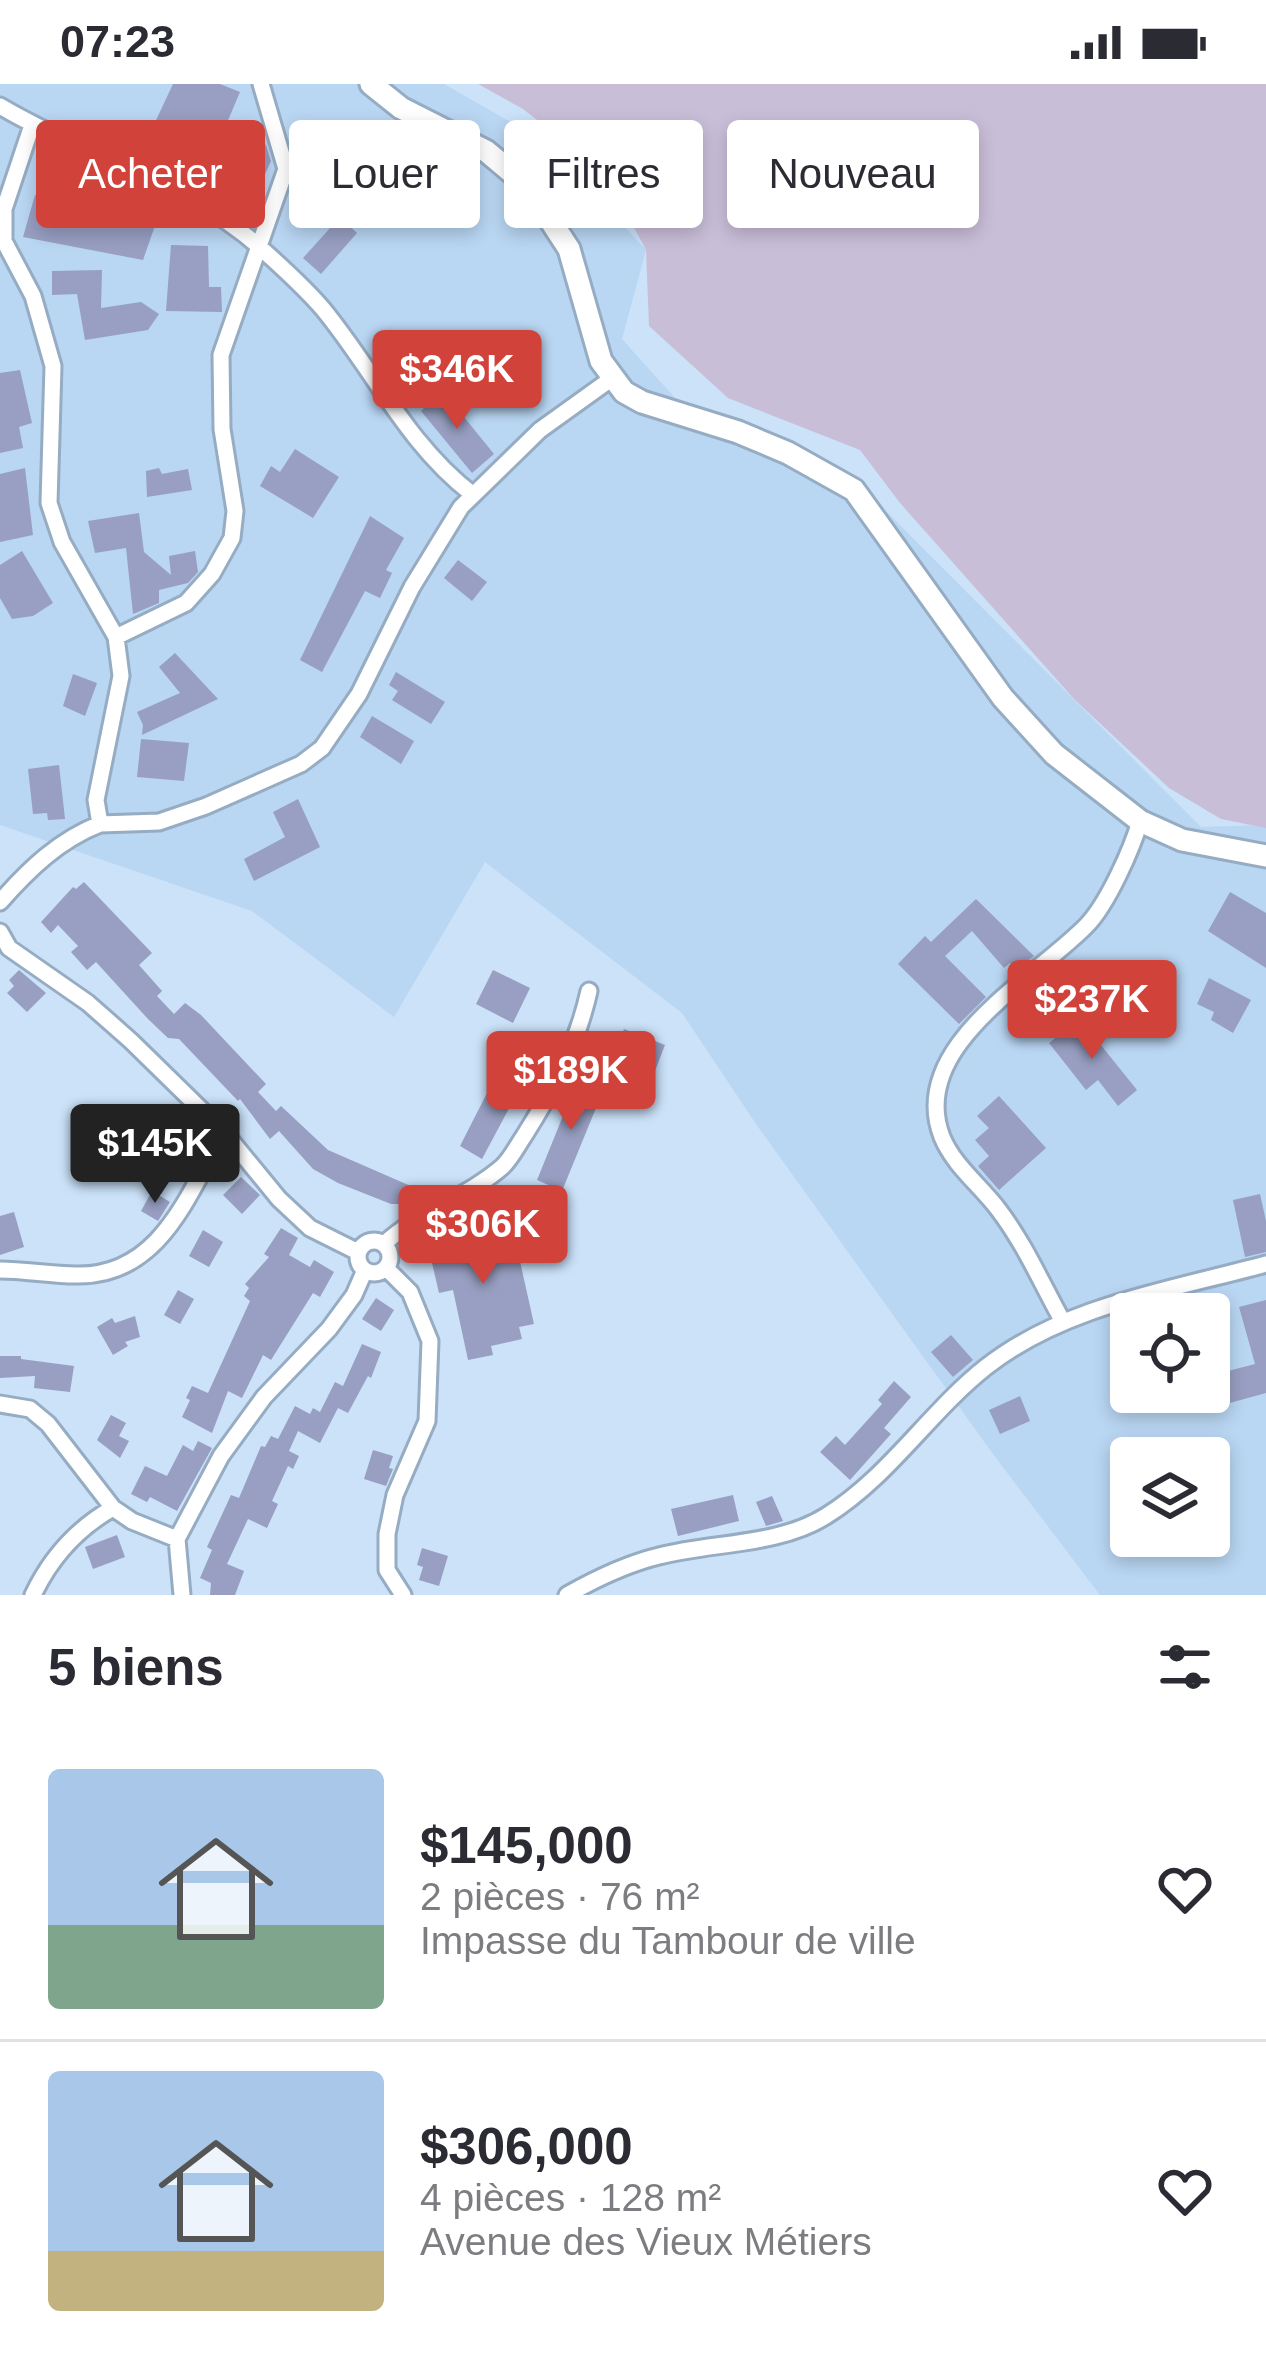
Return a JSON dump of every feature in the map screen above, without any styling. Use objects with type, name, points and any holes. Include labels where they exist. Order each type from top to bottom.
[{"type":"street","points":[[116,637],[186,604],[212,574],[232,538],[235,511],[222,429],[221,356],[286,170],[261,84]]},
{"type":"street","points":[[371,84],[401,108],[486,151],[542,202],[578,269],[601,362],[611,379],[642,402],[738,432],[830,473],[854,490],[1003,698],[1054,754],[1140,820],[1182,840],[1266,856]]},
{"type":"street","points":[[0,106],[186,195],[259,246],[322,309],[408,431],[472,494]]},
{"type":"street","points":[[32,125],[4,208],[4,241],[33,296],[53,366],[49,503],[62,542],[116,637],[121,676],[96,800],[100,824]]},
{"type":"street","points":[[0,902],[32,866],[78,832],[100,824],[159,822],[206,806],[254,788],[322,748],[359,694],[412,587],[472,494],[540,430],[611,379]]},
{"type":"street","points":[[1062,1320],[1027,1252],[997,1208],[958,1165],[942,1137],[935,1105],[939,1076],[954,1048],[1090,922],[1131,848],[1140,820]]},
{"type":"street","points":[[0,932],[9,948],[88,1003],[224,1132],[279,1199],[310,1228],[358,1252]]},
{"type":"street","points":[[384,1244],[398,1230],[436,1212],[505,1165],[555,1088],[580,1031],[589,991]]},
{"type":"street","points":[[0,1270],[78,1276],[140,1258],[174,1220],[224,1132]]},
{"type":"street","points":[[369,1241],[384,1244],[390,1253],[386,1268],[376,1273],[365,1270],[358,1262],[358,1252],[369,1241]]},
{"type":"street","points":[[567,1595],[606,1573],[661,1555],[795,1531],[825,1517],[865,1487],[986,1367],[1062,1320],[1266,1264]]},
{"type":"street","points":[[386,1268],[410,1292],[430,1341],[427,1421],[395,1495],[387,1534],[386,1570],[403,1595]]},
{"type":"street","points":[[182,1595],[177,1539],[238,1428],[329,1329],[354,1295],[365,1270]]},
{"type":"street","points":[[0,1405],[30,1409],[48,1424],[113,1508],[177,1539]]},
{"type":"street","points":[[33,1595],[56,1553],[91,1520],[113,1508]]},
{"type":"shaded area","points":[[0,84],[444,84],[507,120],[504,228],[626,228],[646,250],[622,339],[675,398],[844,469],[1201,827],[1266,825],[1266,1595],[1100,1595],[993,1454],[682,1013],[485,862],[394,1017],[252,911],[0,825]]},
{"type":"shaded area","points":[[478,84],[1266,84],[1266,828],[1221,819],[1169,788],[1074,699],[900,503],[860,450],[728,398],[649,326],[646,250],[634,228],[703,228],[703,120],[537,120]]},
{"type":"building","points":[[173,84],[220,84],[240,92],[228,120],[156,120]]},
{"type":"building","points":[[265,144],[266,145],[271,161],[265,174]]},
{"type":"building","points":[[35,195],[36,228],[154,228],[143,260],[23,237]]},
{"type":"building","points":[[330,228],[352,228],[357,233],[321,274],[303,258]]},
{"type":"building","points":[[171,245],[208,246],[209,287],[221,287],[222,312],[166,311]]},
{"type":"building","points":[[102,270],[101,308],[141,302],[159,314],[148,330],[85,340],[77,294],[52,295],[52,271]]},
{"type":"building","points":[[20,370],[32,423],[19,427],[23,448],[0,453],[0,373]]},
{"type":"building","points":[[442,390],[494,454],[472,473],[421,411]]},
{"type":"building","points":[[295,449],[339,477],[313,518],[260,486],[271,466],[280,472]]},
{"type":"building","points":[[25,468],[33,535],[0,542],[0,474]]},
{"type":"building","points":[[159,468],[162,474],[188,469],[192,490],[147,497],[146,471]]},
{"type":"building","points":[[139,513],[144,552],[171,575],[169,556],[195,551],[198,572],[188,583],[159,590],[159,603],[133,614],[126,548],[95,553],[88,521]]},
{"type":"building","points":[[370,516],[404,538],[386,570],[392,573],[380,598],[365,591],[322,672],[300,660]]},
{"type":"building","points":[[22,551],[53,603],[33,616],[12,619],[0,598],[0,565]]},
{"type":"building","points":[[458,560],[487,582],[472,601],[444,578]]},
{"type":"building","points":[[175,653],[218,699],[142,735],[137,712],[180,693],[159,667]]},
{"type":"building","points":[[396,672],[445,702],[431,724],[392,700],[398,691],[389,685]]},
{"type":"building","points":[[73,674],[97,683],[85,716],[63,706]]},
{"type":"building","points":[[372,716],[414,741],[401,764],[360,737]]},
{"type":"building","points":[[141,739],[189,743],[184,781],[137,777]]},
{"type":"building","points":[[59,765],[65,819],[48,820],[47,813],[33,814],[28,769]]},
{"type":"building","points":[[298,799],[320,847],[254,881],[244,859],[285,837],[273,812]]},
{"type":"building","points":[[84,882],[152,953],[139,965],[162,991],[157,996],[174,1014],[185,1003],[201,1015],[266,1084],[258,1092],[276,1111],[281,1106],[328,1150],[413,1187],[411,1204],[391,1204],[338,1183],[313,1169],[279,1131],[270,1139],[240,1099],[179,1039],[168,1038],[148,1019],[96,962],[87,970],[71,952],[78,946],[58,925],[51,933],[41,922],[73,887]]},
{"type":"building","points":[[1230,892],[1266,913],[1266,968],[1208,931]]},
{"type":"building","points":[[976,899],[1034,956],[1016,970],[1010,963],[1004,968],[972,931],[945,956],[986,997],[959,1024],[898,964],[925,936],[931,942]]},
{"type":"building","points":[[19,970],[46,993],[27,1012],[7,993],[14,986],[9,980]]},
{"type":"building","points":[[493,970],[530,988],[513,1023],[476,1004]]},
{"type":"building","points":[[1209,978],[1251,1000],[1233,1033],[1211,1020],[1214,1012],[1197,1004]]},
{"type":"building","points":[[1080,1019],[1137,1090],[1118,1106],[1098,1080],[1086,1090],[1049,1043]]},
{"type":"building","points":[[624,1029],[665,1045],[653,1076],[612,1061]]},
{"type":"building","points":[[513,1042],[538,1054],[482,1159],[460,1146]]},
{"type":"building","points":[[580,1074],[605,1086],[562,1191],[537,1180]]},
{"type":"building","points":[[999,1096],[1046,1148],[999,1190],[978,1166],[989,1156],[975,1140],[989,1128],[977,1116]]},
{"type":"building","points":[[186,1118],[203,1136],[204,1144],[193,1164],[182,1166],[178,1125]]},
{"type":"building","points":[[241,1177],[260,1195],[242,1214],[223,1195]]},
{"type":"building","points":[[152,1191],[170,1202],[158,1221],[141,1211]]},
{"type":"building","points":[[1260,1194],[1266,1252],[1245,1257],[1233,1200]]},
{"type":"building","points":[[14,1212],[24,1247],[0,1255],[0,1216]]},
{"type":"building","points":[[453,1227],[457,1242],[513,1230],[534,1324],[519,1327],[522,1339],[491,1346],[493,1355],[468,1360],[453,1290],[439,1293],[425,1233]]},
{"type":"building","points":[[281,1228],[298,1238],[289,1255],[310,1267],[314,1260],[334,1272],[320,1297],[313,1293],[271,1360],[263,1355],[242,1398],[228,1391],[212,1433],[182,1417],[190,1400],[186,1398],[192,1386],[208,1393],[250,1301],[244,1296],[249,1288],[245,1284],[269,1257],[264,1254]]},
{"type":"building","points":[[203,1230],[223,1242],[209,1267],[189,1256]]},
{"type":"building","points":[[178,1290],[194,1299],[180,1324],[164,1315]]},
{"type":"building","points":[[376,1298],[394,1310],[381,1331],[362,1319]]},
{"type":"building","points":[[1266,1300],[1266,1393],[1230,1403],[1230,1371],[1255,1364],[1239,1307]]},
{"type":"building","points":[[135,1316],[140,1337],[125,1342],[128,1346],[113,1355],[97,1327],[112,1318],[115,1323]]},
{"type":"building","points":[[951,1335],[973,1360],[953,1377],[931,1352]]},
{"type":"building","points":[[362,1344],[381,1352],[371,1378],[368,1376],[348,1413],[338,1408],[320,1443],[298,1431],[289,1451],[299,1456],[293,1469],[288,1466],[272,1501],[278,1504],[267,1528],[248,1519],[227,1564],[244,1571],[235,1595],[210,1595],[211,1583],[200,1578],[212,1550],[207,1547],[231,1495],[239,1498],[261,1446],[271,1436],[278,1439],[295,1406],[310,1414],[313,1408],[320,1412],[335,1382],[343,1386]]},
{"type":"building","points":[[0,1356],[74,1366],[70,1392],[34,1388],[35,1376],[0,1378]]},
{"type":"building","points":[[894,1381],[911,1397],[884,1428],[891,1434],[850,1480],[820,1452],[836,1436],[845,1445],[882,1404],[878,1400]]},
{"type":"building","points":[[1020,1396],[1030,1421],[1000,1434],[989,1410]]},
{"type":"building","points":[[111,1415],[126,1423],[119,1436],[129,1441],[120,1458],[97,1440]]},
{"type":"building","points":[[198,1441],[212,1448],[177,1511],[150,1497],[147,1502],[131,1494],[145,1466],[167,1476],[183,1445],[193,1451]]},
{"type":"building","points":[[373,1450],[393,1456],[386,1486],[364,1479]]},
{"type":"building","points":[[733,1495],[739,1521],[678,1536],[671,1509]]},
{"type":"building","points":[[772,1496],[783,1521],[766,1526],[756,1502]]},
{"type":"building","points":[[117,1535],[125,1557],[93,1569],[85,1547]]},
{"type":"building","points":[[422,1548],[448,1556],[439,1586],[419,1580]]}]
